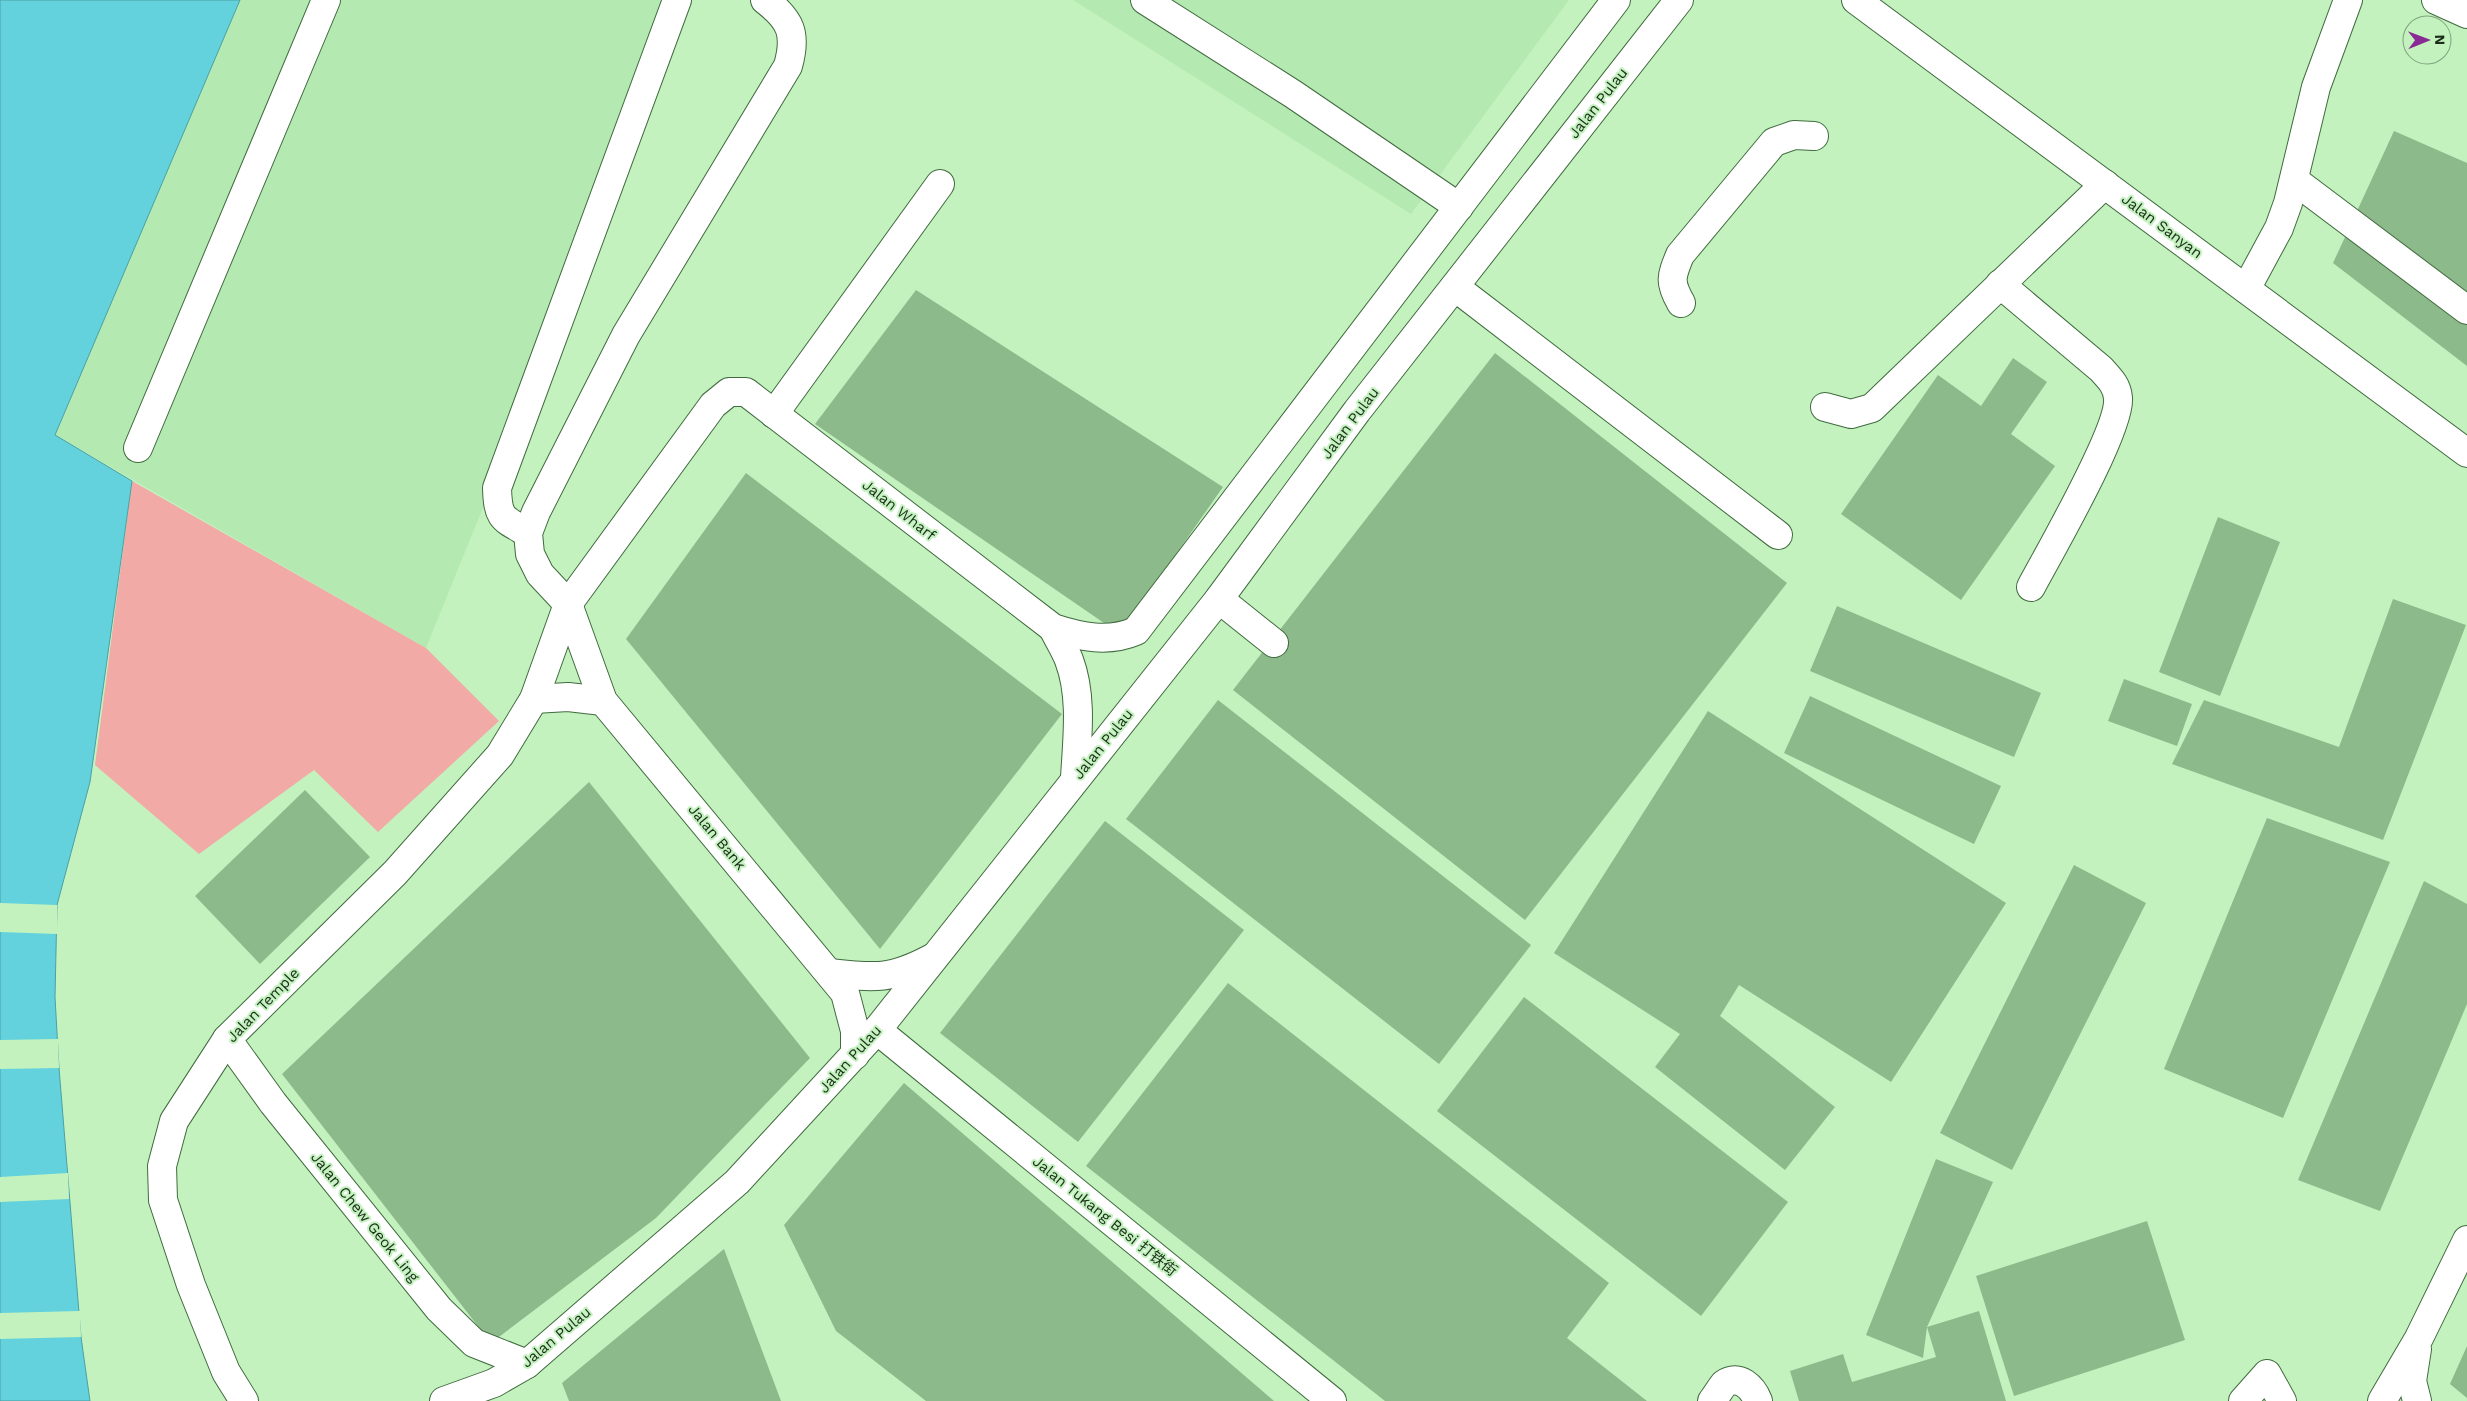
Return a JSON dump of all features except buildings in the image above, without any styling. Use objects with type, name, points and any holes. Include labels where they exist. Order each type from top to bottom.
[{"type":"street","points":[[138,448],[326,0]]},
{"type":"street","points":[[528,533],[503,519],[498,506],[497,488],[677,0]]},
{"type":"street","points":[[568,604],[540,574],[530,554],[528,533],[536,512],[626,335],[788,66],[793,47],[791,30],[781,13],[765,0]]},
{"type":"street","points":[[1144,0],[1293,94],[1459,208],[1616,0]]},
{"type":"street","name":"Jalan Pulau","points":[[444,1401],[494,1383],[528,1364],[737,1182],[855,1055],[877,1030],[1075,778],[1219,599],[1357,411],[1679,0]]},
{"type":"street","name":"Jalan Sanyan","points":[[1856,0],[2467,453]]},
{"type":"street","points":[[2246,289],[2279,228],[2294,180],[2316,87],[2348,0]]},
{"type":"street","points":[[2436,0],[2467,14]]},
{"type":"street","points":[[1681,303],[1671,286],[1673,271],[1680,255],[1774,142],[1794,135],[1814,136]]},
{"type":"street","points":[[2294,180],[2467,310]]},
{"type":"street","points":[[774,414],[940,184]]},
{"type":"street","points":[[1825,407],[1851,414],[1872,408],[2105,184]]},
{"type":"street","name":"Jalan Wharf","points":[[746,392],[1053,628],[1078,636],[1100,639],[1121,638],[1136,631],[1163,597],[1459,208]]},
{"type":"street","points":[[2000,284],[2101,369],[2114,384],[2118,399],[2112,430],[2032,587]]},
{"type":"street","points":[[1455,287],[1778,535]]},
{"type":"street","name":"Jalan Temple","points":[[226,1372],[191,1285],[163,1200],[162,1166],[174,1121],[227,1039],[395,873],[500,756],[534,699],[568,604],[713,405],[729,392],[746,392]]},
{"type":"street","points":[[1219,599],[1274,643]]},
{"type":"street","name":"Jalan Bank","points":[[568,604],[603,701],[845,993],[855,1031],[855,1055]]},
{"type":"street","name":"Jalan Wharf","points":[[1053,628],[1069,660],[1078,707],[1075,778]]},
{"type":"street","points":[[534,699],[568,697],[603,701]]},
{"type":"street","points":[[830,974],[873,978],[888,976],[909,970],[936,955]]},
{"type":"street","name":"Jalan Tukang Besi 打铁街","points":[[877,1030],[1332,1401]]},
{"type":"street","name":"Jalan Chew Geok Ling","points":[[227,1039],[273,1103],[440,1309],[474,1343],[528,1364]]},
{"type":"street","points":[[2382,1401],[2419,1338],[2467,1240]]},
{"type":"street","points":[[2417,1401],[2412,1381],[2419,1338]]},
{"type":"street","points":[[226,1372],[232,1401]]},
{"type":"street","points":[[226,1372],[244,1401]]},
{"type":"street","points":[[2243,1401],[2267,1374],[2282,1401]]},
{"type":"street","points":[[1712,1401],[1723,1385],[1731,1380],[1739,1380],[1750,1386],[1758,1401]]},
{"type":"shaded area","points":[[239,0],[689,0],[426,648],[55,435]]},
{"type":"shaded area","points":[[1073,0],[1569,0],[1411,214]]},
{"type":"shaded area","points":[[132,481],[426,648],[499,721],[378,832],[314,770],[199,854],[95,765]]},
{"type":"water","points":[[0,0],[240,0],[55,435],[132,481],[90,782],[57,905],[55,997],[59,1068],[81,1337],[90,1401],[0,1401]]},
{"type":"pier","points":[[0,903],[57,905],[57,934],[0,932]]},
{"type":"pier","points":[[58,1039],[59,1068],[0,1069],[0,1040]]},
{"type":"pier","points":[[68,1173],[69,1199],[0,1202],[0,1177]]},
{"type":"pier","points":[[80,1311],[81,1337],[0,1339],[0,1313]]}]
